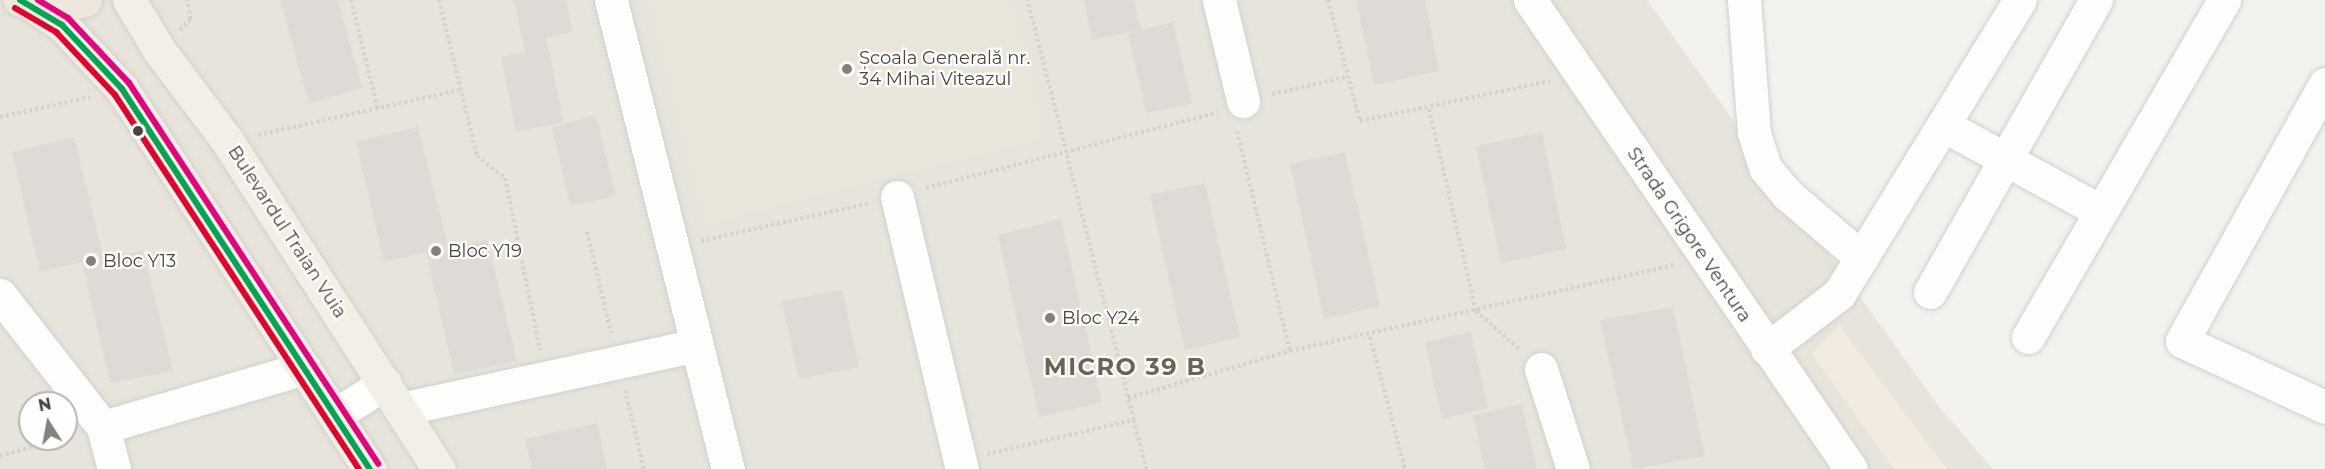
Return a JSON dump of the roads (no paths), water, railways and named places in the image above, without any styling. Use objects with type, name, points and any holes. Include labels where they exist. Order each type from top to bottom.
[{"type":"highway","points":[[27,3],[60,7],[85,0]]},
{"type":"main road","name":"Bulevardul Traian Vuia","points":[[129,0],[159,50],[228,142],[439,469]]},
{"type":"main road","points":[[27,3],[70,32],[122,89],[370,469]]},
{"type":"street","points":[[611,0],[693,346],[728,469]]},
{"type":"street","points":[[1219,0],[1237,105]]},
{"type":"street","name":"Strada Grigore Ventura","points":[[1530,0],[1704,258],[1851,469]]},
{"type":"street","points":[[1744,0],[1754,133],[1766,169],[1788,195],[1862,258]]},
{"type":"street","points":[[1767,349],[1839,294],[2020,0]]},
{"type":"street","points":[[1930,292],[2096,0]]},
{"type":"street","points":[[2028,337],[2224,0]]},
{"type":"street","points":[[2325,84],[2181,341],[2325,407]]},
{"type":"street","points":[[1943,125],[2100,211]]},
{"type":"street","points":[[897,197],[961,465]]},
{"type":"street","points":[[0,295],[103,427],[114,469]]},
{"type":"street","points":[[335,415],[393,396],[547,380],[693,346]]},
{"type":"street","points":[[103,427],[305,368]]},
{"type":"street","points":[[1541,369],[1573,469]]},
{"type":"place","name":"Școala Generală nr. 34 Mihai Viteazul","points":[[847,69]]},
{"type":"place","name":"Bloc Y19","points":[[436,251]]},
{"type":"place","name":"Bloc Y13","points":[[91,261]]},
{"type":"place","name":"Bloc Y24","points":[[1050,318]]},
{"type":"district","name":"MICRO 39 B","points":[[1125,367]]}]
